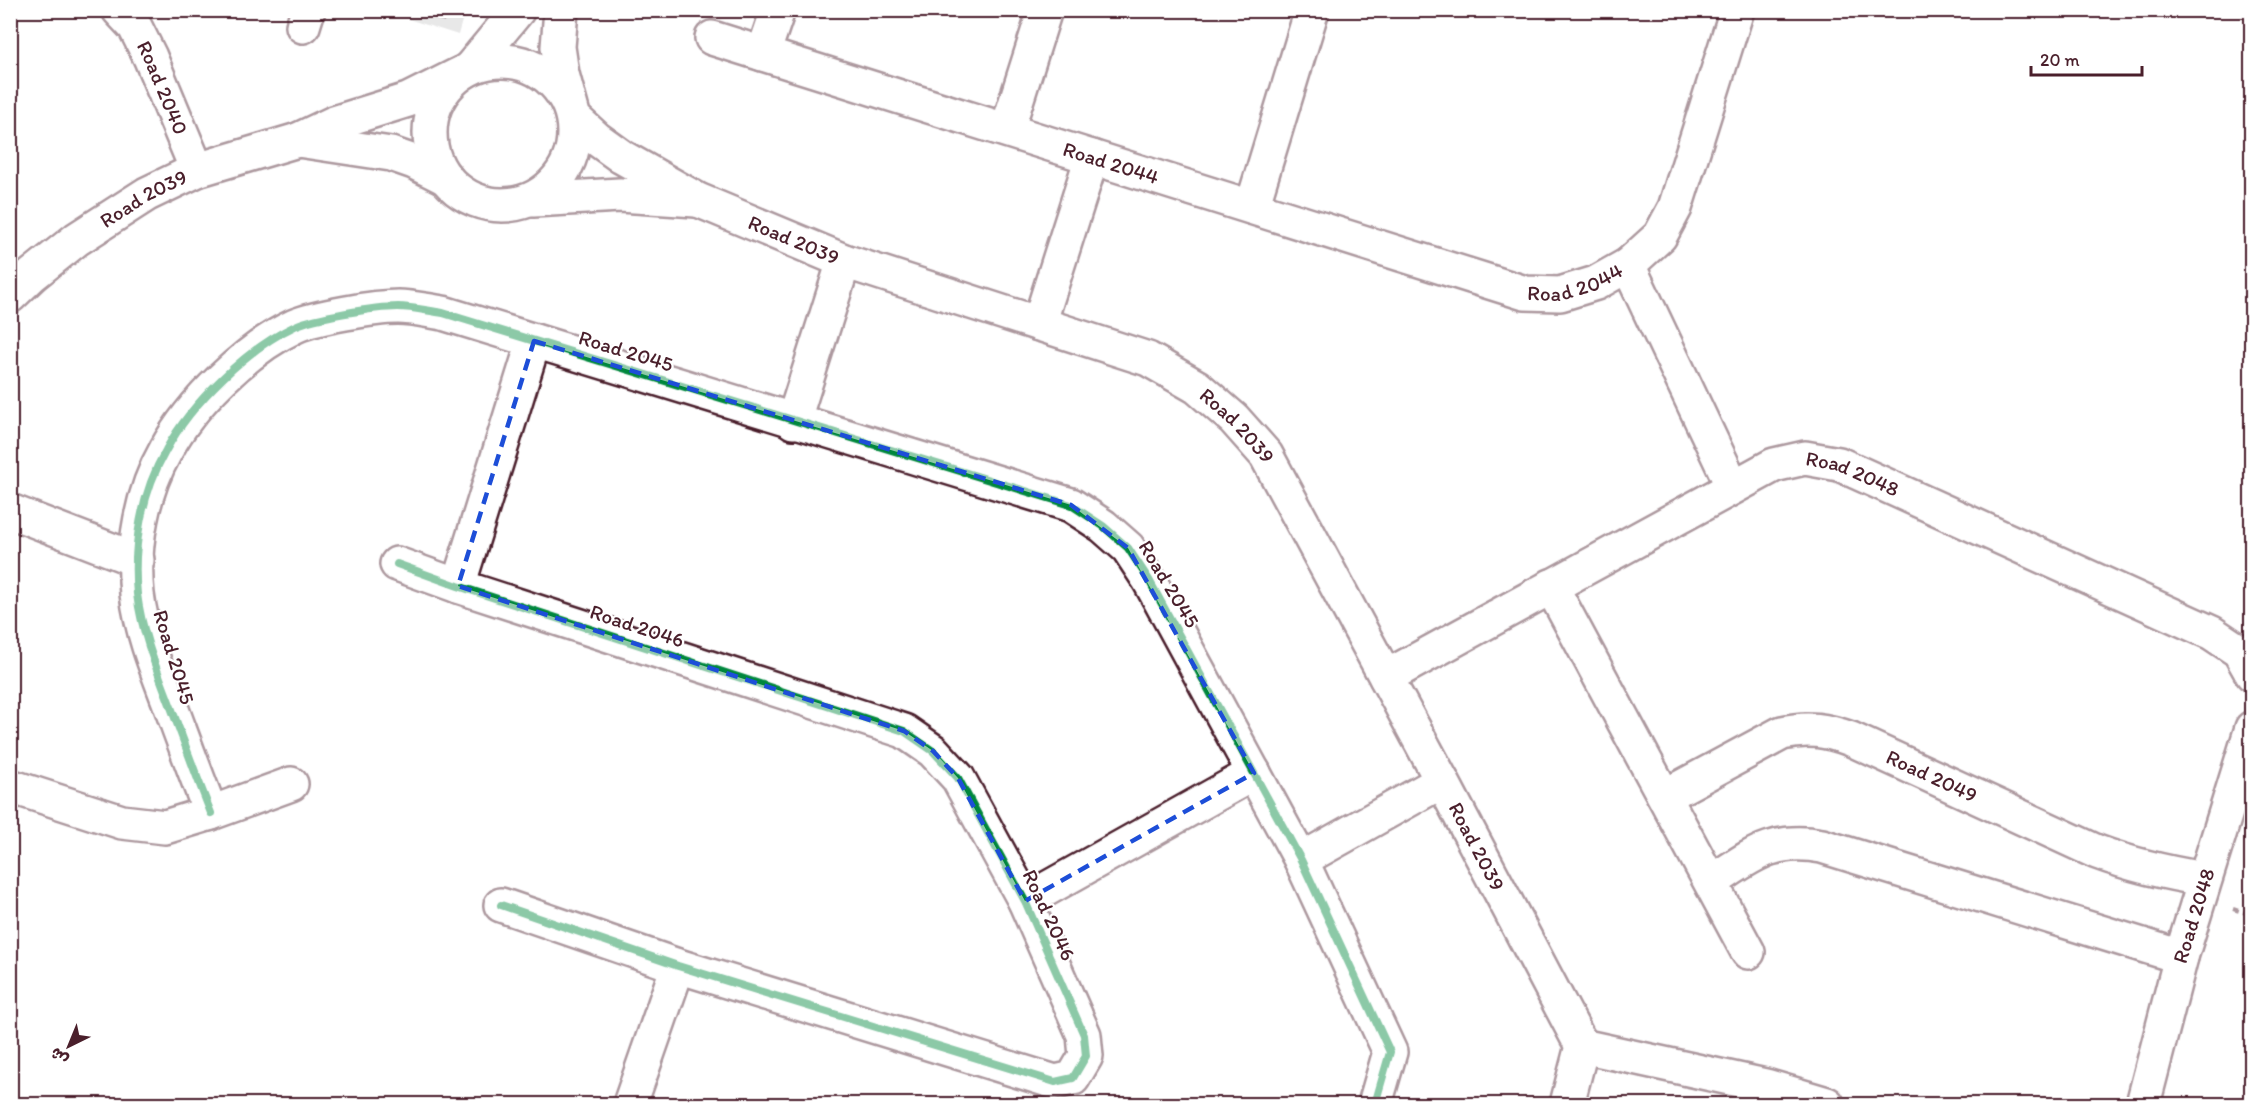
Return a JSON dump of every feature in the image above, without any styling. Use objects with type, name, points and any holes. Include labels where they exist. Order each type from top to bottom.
[{"type":"street","name":"Road 2040","points":[[119,10],[135,27],[150,57],[197,170]]},
{"type":"street","points":[[518,10],[464,71],[441,93],[432,112],[429,133],[433,154],[454,188],[472,200],[492,205],[513,205],[533,200],[550,188],[564,172],[572,154],[575,133],[574,118],[562,74],[558,47],[561,10]]},
{"type":"street","points":[[763,54],[778,10]]},
{"type":"street","points":[[1006,130],[1045,10]]},
{"type":"street","points":[[1252,207],[1312,10]]},
{"type":"street","name":"Road 2044","points":[[712,38],[1525,292],[1560,294],[1596,283],[1628,265],[1660,236],[1675,208],[1737,10]]},
{"type":"street","points":[[464,71],[479,64],[498,60],[518,62],[536,69],[552,80],[564,95],[574,118]]},
{"type":"street","name":"Road 2039","points":[[10,296],[77,238],[147,194],[197,170],[298,140],[334,123],[408,99],[464,71]]},
{"type":"street","name":"Road 2039","points":[[574,118],[597,140],[622,157],[698,200],[844,261],[1148,360],[1197,387],[1234,419],[1266,455],[1582,1046]]},
{"type":"street","name":"Road 2039","points":[[298,140],[391,154],[414,162],[446,178]]},
{"type":"street","points":[[1039,324],[1092,157]]},
{"type":"street","name":"Road 2039","points":[[533,200],[620,195],[698,200]]},
{"type":"street","points":[[793,422],[844,261]]},
{"type":"street","points":[[1628,265],[1733,487]]},
{"type":"street","name":"Road 2045","points":[[211,813],[147,644],[137,593],[137,544],[145,499],[166,449],[191,414],[225,377],[263,344],[298,325],[347,314],[397,307],[443,313],[793,422],[1071,505],[1103,526],[1128,548],[1149,580],[1300,860],[1390,1052],[1375,1104]]},
{"type":"street","points":[[458,586],[534,341]]},
{"type":"street","name":"Road 2048","points":[[1386,677],[1774,465],[1805,458],[1839,464],[2212,633],[2239,651],[2252,674]]},
{"type":"street","points":[[10,511],[137,560]]},
{"type":"street","name":"Road 2046","points":[[397,564],[458,586],[904,731],[933,751],[958,778],[1025,901],[1084,1035],[1086,1056],[1073,1078],[1055,1082],[678,966],[501,905]]},
{"type":"street","points":[[1551,586],[1748,952]]},
{"type":"street","name":"Road 2048","points":[[2143,1104],[2181,957],[2252,728]]},
{"type":"street","name":"Road 2049","points":[[1665,796],[1782,733],[1799,729],[1817,729],[1851,739],[2097,852],[2168,874],[2204,879]]},
{"type":"street","name":"Road 2046","points":[[1025,901],[1254,773]]},
{"type":"street","points":[[1300,860],[1442,781]]},
{"type":"street","points":[[10,786],[122,822],[165,827],[291,784]]},
{"type":"street","points":[[1711,882],[1758,852],[1778,845],[1800,842],[1822,846],[2181,957]]},
{"type":"street","points":[[630,1104],[678,966]]},
{"type":"street","points":[[1567,1104],[1582,1046],[1766,1086],[1827,1104]]},
{"type":"highlighted area","points":[[534,341],[1071,505],[1128,548],[1254,773],[1025,901],[958,778],[933,751],[904,731],[458,586]]},
{"type":"building","points":[[409,10],[447,10],[444,21]]},
{"type":"cycle path","points":[[211,813],[151,652],[142,623],[137,594],[138,538],[145,501],[158,466],[177,432],[205,396],[259,348],[295,326],[330,316],[388,307],[443,313],[1071,505],[1103,526],[1128,548],[1149,580],[1301,860],[1390,1052],[1375,1104]]},
{"type":"cycle path","points":[[397,564],[458,586],[904,731],[933,751],[958,778],[1025,901],[1084,1035],[1086,1056],[1073,1078],[1055,1082],[678,966],[501,905]]}]
